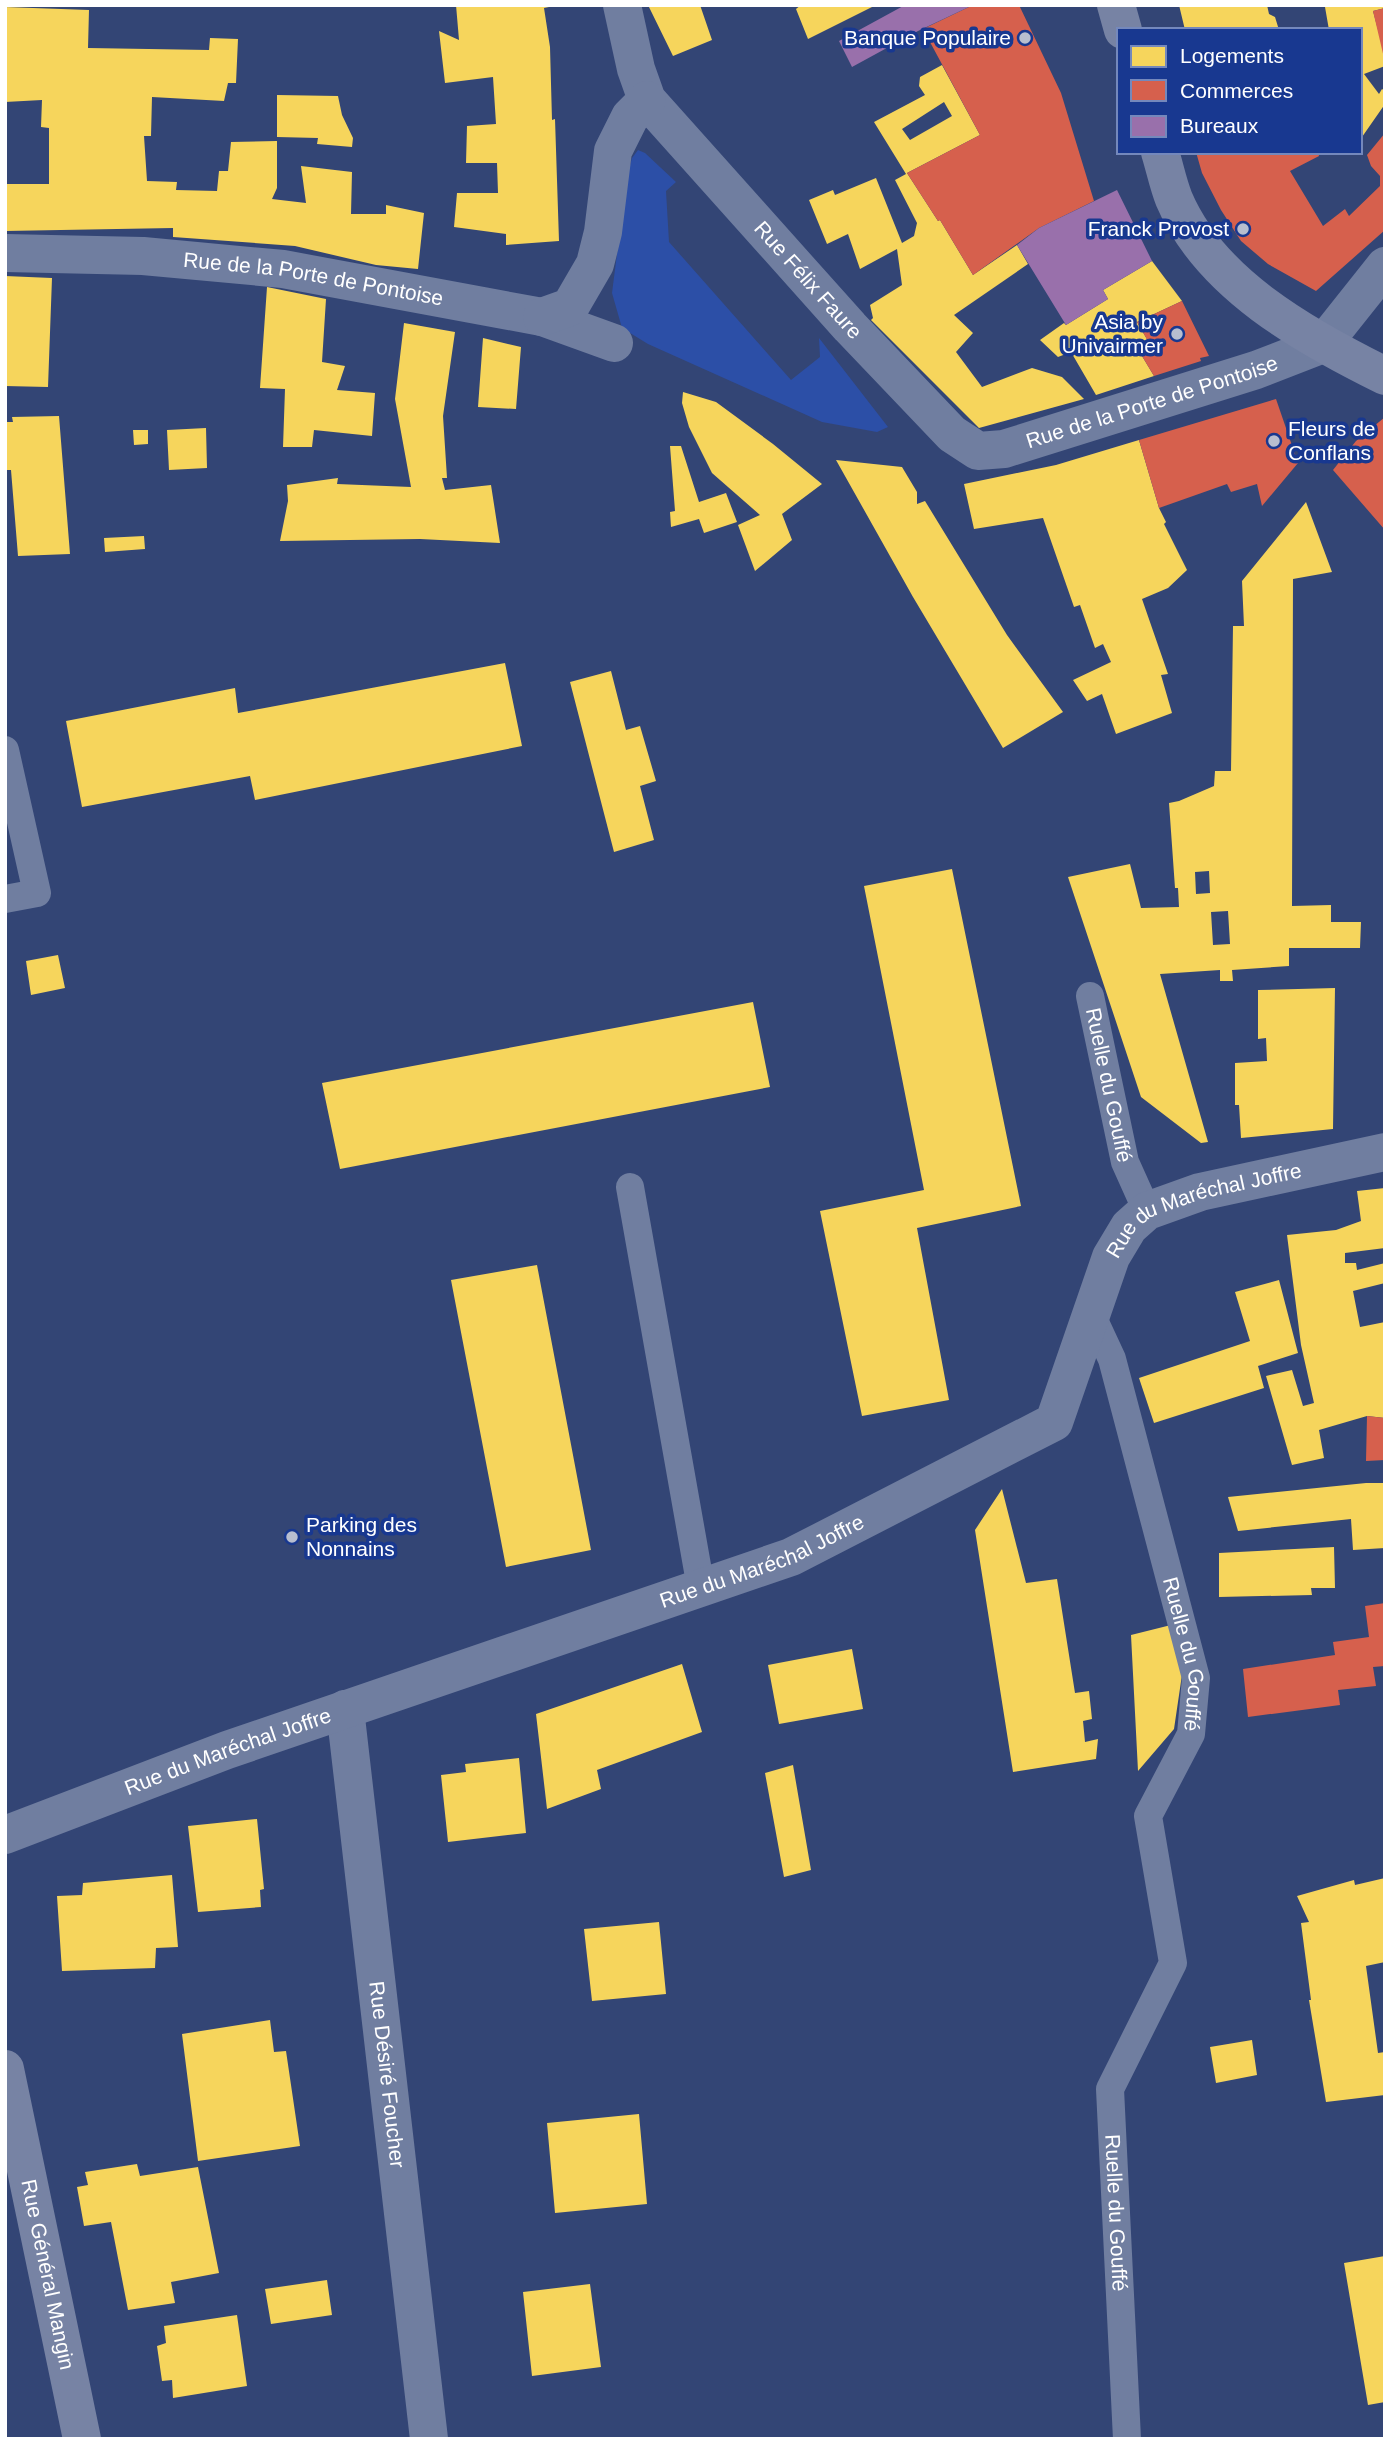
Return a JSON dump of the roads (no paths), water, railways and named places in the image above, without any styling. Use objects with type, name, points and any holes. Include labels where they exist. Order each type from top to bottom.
[{"type":"main road","points":[[1116,5],[1123,28]]},
{"type":"main road","points":[[1161,154],[1174,199],[1195,238],[1243,290],[1301,332],[1385,376]]},
{"type":"main road","name":"Rue Général Mangin","points":[[5,2069],[82,2439]]},
{"type":"street","name":"Rue Félix Faure","points":[[622,5],[636,69],[647,100],[850,327],[952,434],[978,451]]},
{"type":"street","points":[[542,317],[570,307],[594,264],[604,232],[613,151],[630,117],[647,100]]},
{"type":"street","name":"Rue de la Porte de Pontoise","points":[[5,253],[143,256],[283,270],[542,317],[614,343]]},
{"type":"street","points":[[1322,344],[1385,266]]},
{"type":"street","name":"Rue de la Porte de Pontoise","points":[[978,451],[1004,449],[1256,370],[1322,344]]},
{"type":"street","name":"Rue du Maréchal Joffre","points":[[5,1835],[227,1750],[791,1557],[1054,1422],[1111,1257],[1129,1227],[1147,1211],[1200,1192],[1385,1152]]},
{"type":"street","name":"Rue Désiré Foucher","points":[[345,1709],[429,2439]]},
{"type":"lane","points":[[5,750],[37,892],[5,899]]},
{"type":"lane","name":"Ruelle du Gouffé","points":[[1090,996],[1125,1162],[1147,1211]]},
{"type":"lane","points":[[629,1187],[701,1588]]},
{"type":"lane","name":"Ruelle du Gouffé","points":[[1092,1316],[1112,1359],[1196,1678],[1191,1734],[1148,1816],[1173,1963],[1110,2089],[1127,2439]]},
{"type":"place","name":"Banque Populaire","points":[[1025,38]]},
{"type":"place","name":"Franck Provost","points":[[1243,229]]},
{"type":"place","name":"Asia by Univairmer","points":[[1177,334]]},
{"type":"place","name":"Fleurs de Conflans","points":[[1274,441]]},
{"type":"place","name":"Parking des Nonnains","points":[[292,1537]]}]
